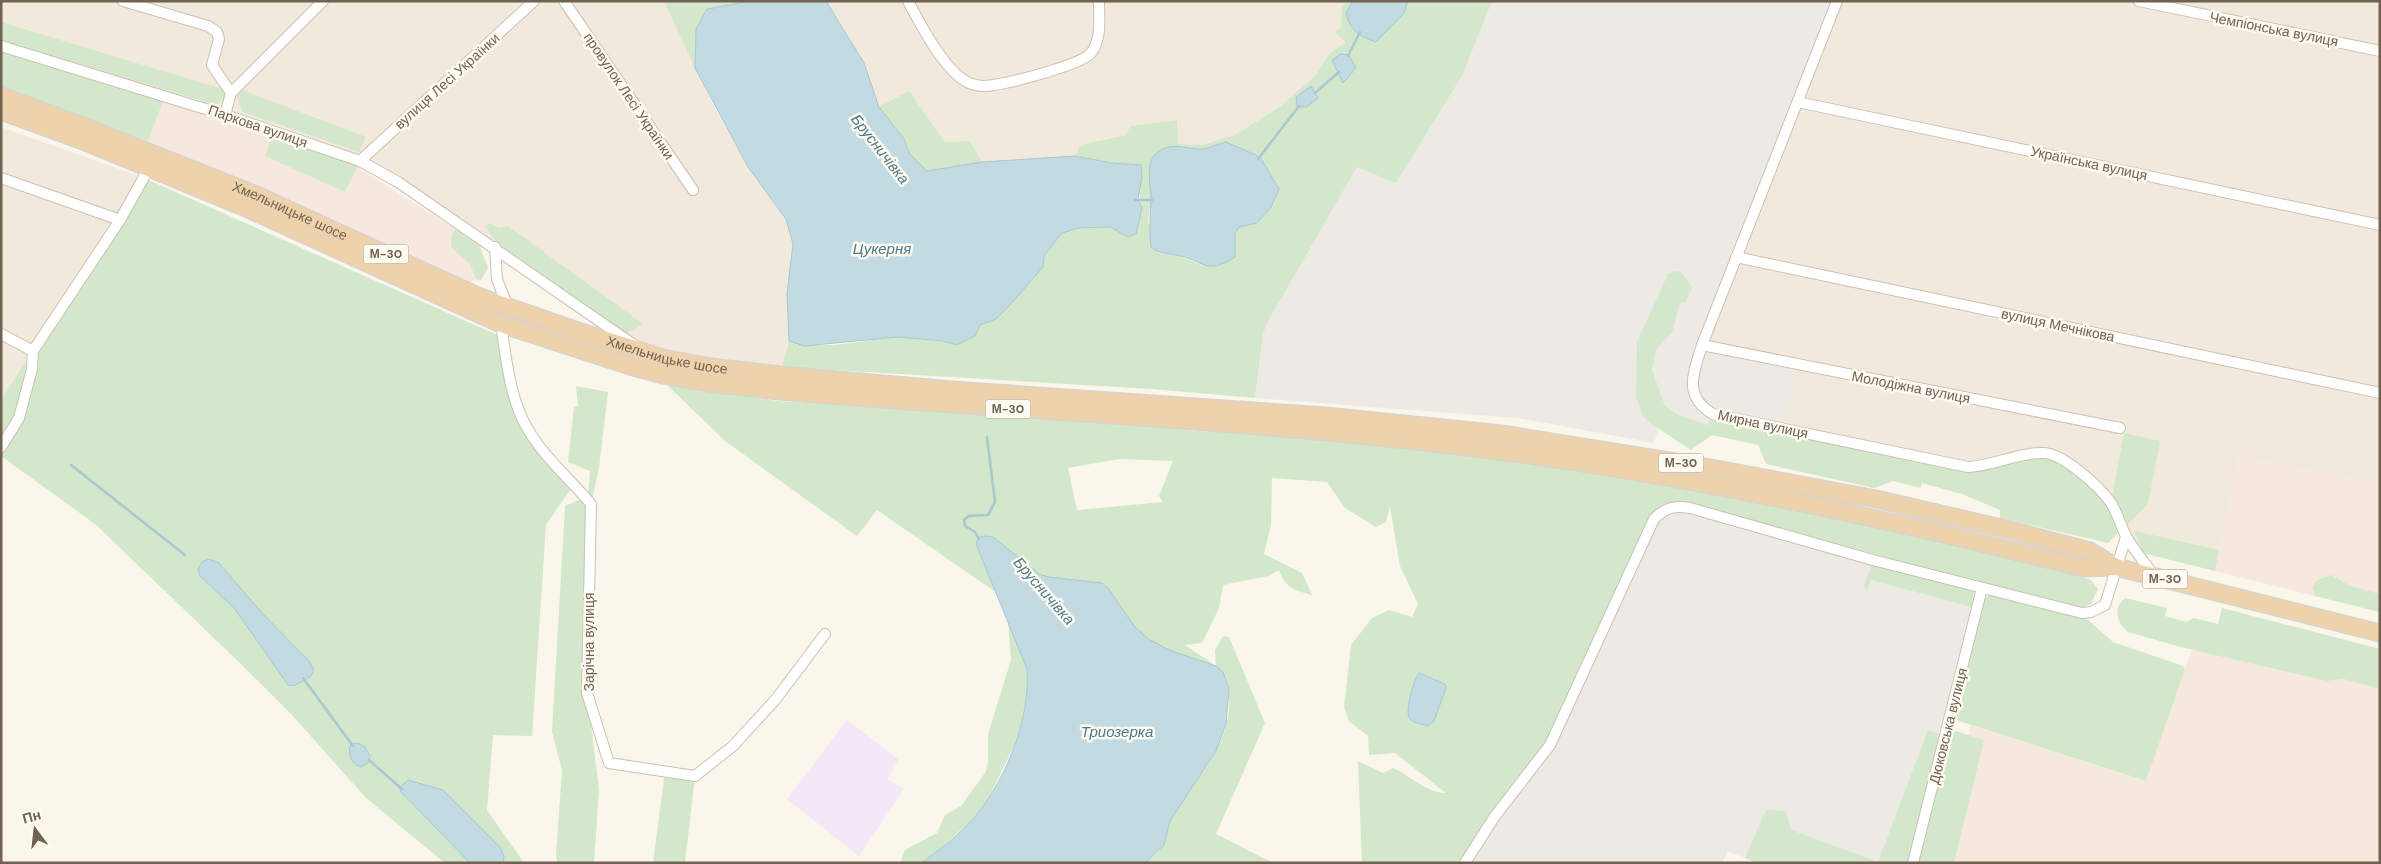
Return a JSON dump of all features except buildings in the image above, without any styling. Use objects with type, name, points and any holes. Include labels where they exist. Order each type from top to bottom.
[{"type":"highway","name":"Хмельницьке шосе","points":[[1,96],[88,128],[254,194],[508,308],[642,352],[711,367],[781,375],[1316,416],[1502,434],[1700,466],[1876,500],[2090,551],[2116,567]]},
{"type":"highway","name":"Хмельницьке шосе","points":[[1,111],[246,208],[502,324],[663,375],[708,383],[779,391],[1324,432],[1500,452],[1696,481],[1871,516],[2083,568],[2116,567]]},
{"type":"highway","points":[[502,324],[508,308]]},
{"type":"highway","name":"М-30","points":[[2116,567],[2380,633]]},
{"type":"highway","name":"М-30","points":[[2358,627],[2380,627]]},
{"type":"street","points":[[123,1],[208,26],[217,32],[219,39],[212,59],[212,66],[231,93]]},
{"type":"street","points":[[225,115],[231,93],[323,1]]},
{"type":"street","name":"провулок Лесі Українки","points":[[564,1],[693,190]]},
{"type":"street","points":[[908,1],[927,38],[960,77],[970,83],[983,86],[1031,76],[1078,62],[1090,55],[1097,45],[1099,1]]},
{"type":"street","name":"Мирна вулиця","points":[[1837,1],[1702,345],[1693,375],[1692,388],[1699,404],[1713,414],[1968,467],[1987,465],[2036,454],[2054,455],[2104,494],[2116,512],[2126,537],[2154,577]]},
{"type":"street","name":"Чемпіонська вулиця","points":[[2138,1],[2380,51]]},
{"type":"street","name":"вулиця Лесі Українки","points":[[360,161],[530,3]]},
{"type":"street","name":"Паркова вулиця","points":[[1,46],[225,115],[360,161],[398,182],[495,247],[626,338],[642,352]]},
{"type":"street","name":"Українська вулиця","points":[[1798,102],[2380,224]]},
{"type":"street","points":[[1,447],[19,418],[32,369],[33,351],[120,220],[149,168]]},
{"type":"street","points":[[1,178],[120,220]]},
{"type":"street","points":[[495,247],[497,279],[508,308]]},
{"type":"street","name":"вулиця Мечнікова","points":[[1736,258],[2380,393]]},
{"type":"street","name":"Зарічна вулиця","points":[[502,324],[517,403],[523,419],[542,448],[591,504],[587,693],[609,763],[696,776],[733,746],[776,699],[825,634]]},
{"type":"street","points":[[1,334],[33,351]]},
{"type":"street","name":"Молодіжна вулиця","points":[[1702,345],[2120,428]]},
{"type":"street","points":[[1465,863],[1495,816],[1550,745],[1654,519],[1662,511],[1672,507],[1690,508],[2072,612],[2092,612],[2105,604],[2126,537]]},
{"type":"street","name":"Дюковська вулиця","points":[[1913,863],[1982,588]]},
{"type":"shaded area","points":[[1,1],[664,1],[713,105],[748,167],[786,219],[793,244],[787,294],[789,341],[782,367],[713,359],[638,343],[496,242],[370,160],[345,192],[351,182],[1,46]]},
{"type":"shaded area","points":[[826,1],[1346,1],[1342,8],[1341,27],[1346,42],[1329,54],[1315,76],[1278,108],[1235,135],[1201,145],[1178,144],[1176,120],[1130,126],[1126,135],[1080,145],[1075,156],[982,162],[970,141],[945,142],[909,92],[879,107],[864,63]]},
{"type":"shaded area","points":[[1492,1],[1837,1],[1702,344],[1799,364],[1783,428],[1708,425],[1678,415],[1665,406],[1654,443],[1518,418],[1255,398],[1263,333],[1267,323],[1357,166],[1396,183],[1462,76]]},
{"type":"shaded area","points":[[1837,1],[2380,1],[2380,484],[2239,457],[2215,571],[2132,550],[2116,512],[1978,467],[1783,428],[1702,345]]},
{"type":"shaded area","points":[[162,101],[272,136],[266,156],[345,192],[362,170],[480,245],[488,268],[481,280],[469,282],[397,249],[393,250],[335,220],[148,141]]},
{"type":"shaded area","points":[[1,127],[144,178],[1,400]]},
{"type":"shaded area","points":[[2239,457],[2380,484],[2380,612],[2215,571]]},
{"type":"shaded area","points":[[1672,507],[1873,560],[1863,586],[1871,580],[1971,607],[1939,734],[1928,730],[1878,863],[1757,863],[1728,851],[1722,863],[1465,863],[1654,519]]},
{"type":"shaded area","points":[[2192,649],[2327,681],[2343,679],[2380,689],[2380,863],[1938,863],[1971,725],[2145,781]]},
{"type":"shaded area","points":[[847,720],[899,760],[887,779],[904,789],[859,856],[787,799]]},
{"type":"green space","points":[[664,1],[752,1],[696,29],[695,68]]},
{"type":"green space","points":[[1346,1],[1353,1],[1346,13],[1404,13],[1408,1],[1492,1],[1462,76],[1396,183],[1357,167],[1267,323],[1263,334],[1255,398],[1152,389],[782,367],[789,341],[798,345],[835,345],[898,337],[947,342],[976,334],[980,325],[996,319],[1043,267],[1044,256],[1062,233],[1079,228],[1110,227],[1142,208],[1140,192],[1141,165],[1112,163],[1075,156],[1080,145],[1126,135],[1130,126],[1177,120],[1178,144],[1201,145],[1235,135],[1278,108],[1315,76],[1329,54],[1346,42],[1335,32],[1341,27],[1342,8]],"holes":[[[1226,142],[1257,223],[1239,226],[1235,233],[1235,257],[1203,266],[1178,255],[1159,253],[1148,222],[1151,200],[1149,170],[1177,147],[1202,149]]]},
{"type":"green space","points":[[1,22],[222,89],[226,96],[217,105],[1,40]]},
{"type":"green space","points":[[1,46],[360,161],[345,192],[265,156],[272,136],[163,101],[148,141],[1,88]]},
{"type":"green space","points":[[242,90],[366,137],[359,152],[243,112],[237,97]]},
{"type":"green space","points":[[909,91],[945,142],[970,141],[982,162],[927,172],[909,153],[904,139],[879,107]]},
{"type":"green space","points":[[144,178],[504,338],[519,411],[574,484],[546,525],[532,736],[493,735],[487,810],[524,863],[445,863],[366,798],[292,715],[95,524],[1,456],[1,400]]},
{"type":"green space","points":[[489,223],[500,228],[508,226],[643,324],[625,334],[496,242],[486,227]]},
{"type":"green space","points":[[455,229],[479,246],[488,268],[481,280],[476,279],[470,264],[451,247],[451,239]]},
{"type":"green space","points":[[1674,271],[1681,272],[1692,287],[1686,302],[1680,303],[1672,332],[1656,350],[1652,370],[1665,406],[1679,415],[1708,425],[1713,414],[1968,467],[2054,455],[2111,502],[2124,433],[2160,441],[2148,504],[2108,543],[2000,518],[2000,510],[1962,494],[1922,483],[1920,488],[1893,481],[1874,488],[1766,464],[1758,445],[1712,435],[1691,450],[1650,423],[1643,416],[1636,397],[1637,342],[1668,274]]},
{"type":"green space","points":[[667,385],[778,401],[1123,423],[1196,431],[1250,432],[1499,456],[1695,486],[2028,561],[2091,580],[2098,589],[2091,604],[2078,609],[2070,608],[1696,505],[1662,511],[1550,745],[1465,863],[1362,863],[1358,761],[1383,773],[1393,768],[1432,790],[1446,793],[1395,753],[1369,755],[1368,736],[1349,721],[1344,707],[1351,645],[1372,618],[1389,610],[1412,617],[1418,604],[1400,566],[1390,506],[1386,522],[1376,527],[1345,508],[1327,482],[1272,478],[1271,525],[1264,554],[1302,573],[1312,595],[1300,592],[1287,585],[1279,570],[1268,576],[1223,585],[1219,608],[1202,643],[1185,645],[1216,666],[1215,650],[1223,636],[1229,637],[1265,723],[1216,834],[1273,863],[1145,863],[1162,847],[1169,822],[1204,770],[1223,734],[1228,715],[1229,695],[1223,674],[993,575],[997,593],[877,510],[857,536],[725,441]],"holes":[[[1120,459],[1173,461],[1159,496],[1163,502],[1077,510],[1068,468]],[[1419,673],[1445,684],[1410,719],[1408,706]]]},
{"type":"green space","points":[[576,386],[608,392],[599,468],[591,504],[587,693],[599,789],[594,863],[557,863],[562,770],[552,732],[565,506],[588,496],[590,471],[568,462],[574,407],[578,406]]},
{"type":"green space","points":[[2134,531],[2219,550],[2215,571],[2143,553]]},
{"type":"green space","points":[[1873,560],[1973,590],[1971,607],[1871,580],[1867,589],[1863,587]]},
{"type":"green space","points":[[2331,575],[2350,586],[2380,594],[2380,612],[2315,596],[2313,588],[2316,581]]},
{"type":"green space","points":[[1993,593],[2087,619],[2113,642],[2183,666],[2185,669],[2146,781],[1953,719],[1982,600]]},
{"type":"green space","points":[[2125,598],[2167,608],[2165,616],[2186,622],[2194,618],[2218,624],[2222,608],[2380,649],[2380,689],[2343,679],[2327,681],[2181,647],[2128,632],[2121,624],[2118,615],[2119,606]]},
{"type":"green space","points":[[1008,622],[1027,669],[1029,690],[1026,710],[1014,746],[988,799],[968,824],[922,863],[900,863],[905,850],[937,833],[945,815],[961,806],[985,773],[988,764],[988,734],[1011,660]]},
{"type":"green space","points":[[1928,730],[1939,734],[1956,731],[1984,740],[1954,863],[1757,863],[1745,858],[1766,810],[1786,811],[1791,830],[1878,862]]},
{"type":"green space","points":[[665,771],[695,776],[685,863],[653,863]]},
{"type":"water","name":"Цукерня","points":[[752,1],[826,1],[864,63],[879,107],[904,139],[909,153],[927,171],[982,162],[1075,156],[1112,163],[1141,165],[1142,177],[1138,199],[1142,208],[1136,234],[1128,237],[1110,227],[1079,228],[1062,233],[1044,256],[1043,267],[1011,304],[996,319],[980,325],[975,336],[957,345],[943,341],[898,337],[804,346],[789,341],[787,294],[793,244],[786,219],[748,167],[695,68],[696,29],[707,9]]},
{"type":"water","points":[[1353,1],[1408,1],[1404,13],[1376,42],[1356,32],[1350,24],[1346,13]]},
{"type":"water","points":[[1340,54],[1349,55],[1356,68],[1343,83],[1332,60]]},
{"type":"water","points":[[1311,86],[1318,98],[1307,107],[1297,107],[1296,97]]},
{"type":"water","points":[[1226,142],[1260,157],[1279,189],[1271,207],[1257,223],[1239,227],[1235,233],[1235,257],[1217,266],[1205,265],[1177,255],[1163,253],[1151,247],[1149,170],[1153,157],[1158,152],[1169,147],[1203,149]]},
{"type":"water","name":"Триозерка","points":[[985,536],[993,537],[1039,574],[1049,577],[1102,583],[1108,588],[1135,627],[1150,640],[1169,650],[1216,666],[1223,672],[1229,689],[1226,724],[1216,751],[1170,821],[1164,845],[1145,863],[922,863],[964,828],[982,808],[1004,771],[1013,751],[1025,709],[1027,669],[976,544],[978,538]]},
{"type":"water","points":[[209,559],[219,563],[263,614],[309,661],[314,670],[310,677],[294,686],[288,685],[234,608],[200,576],[198,569],[202,562]]},
{"type":"water","points":[[1419,673],[1445,684],[1446,688],[1434,721],[1428,726],[1413,722],[1408,715],[1410,696]]},
{"type":"water","points":[[358,743],[365,747],[370,756],[368,763],[360,767],[352,761],[350,754],[351,744]]},
{"type":"water","points":[[408,780],[443,790],[500,847],[504,856],[503,863],[470,863],[401,792],[400,787]]},
{"type":"waterway","points":[[1348,56],[1360,32]]},
{"type":"waterway","points":[[1315,93],[1339,72]]},
{"type":"waterway","points":[[1258,159],[1299,106]]},
{"type":"waterway","points":[[1135,200],[1152,200]]},
{"type":"waterway","name":"Брусничівка","points":[[979,539],[975,532],[965,526],[964,520],[969,516],[988,515],[995,502],[987,437]]},
{"type":"waterway","points":[[71,465],[185,555]]},
{"type":"waterway","points":[[303,678],[353,746]]},
{"type":"waterway","points":[[369,760],[402,789]]}]
